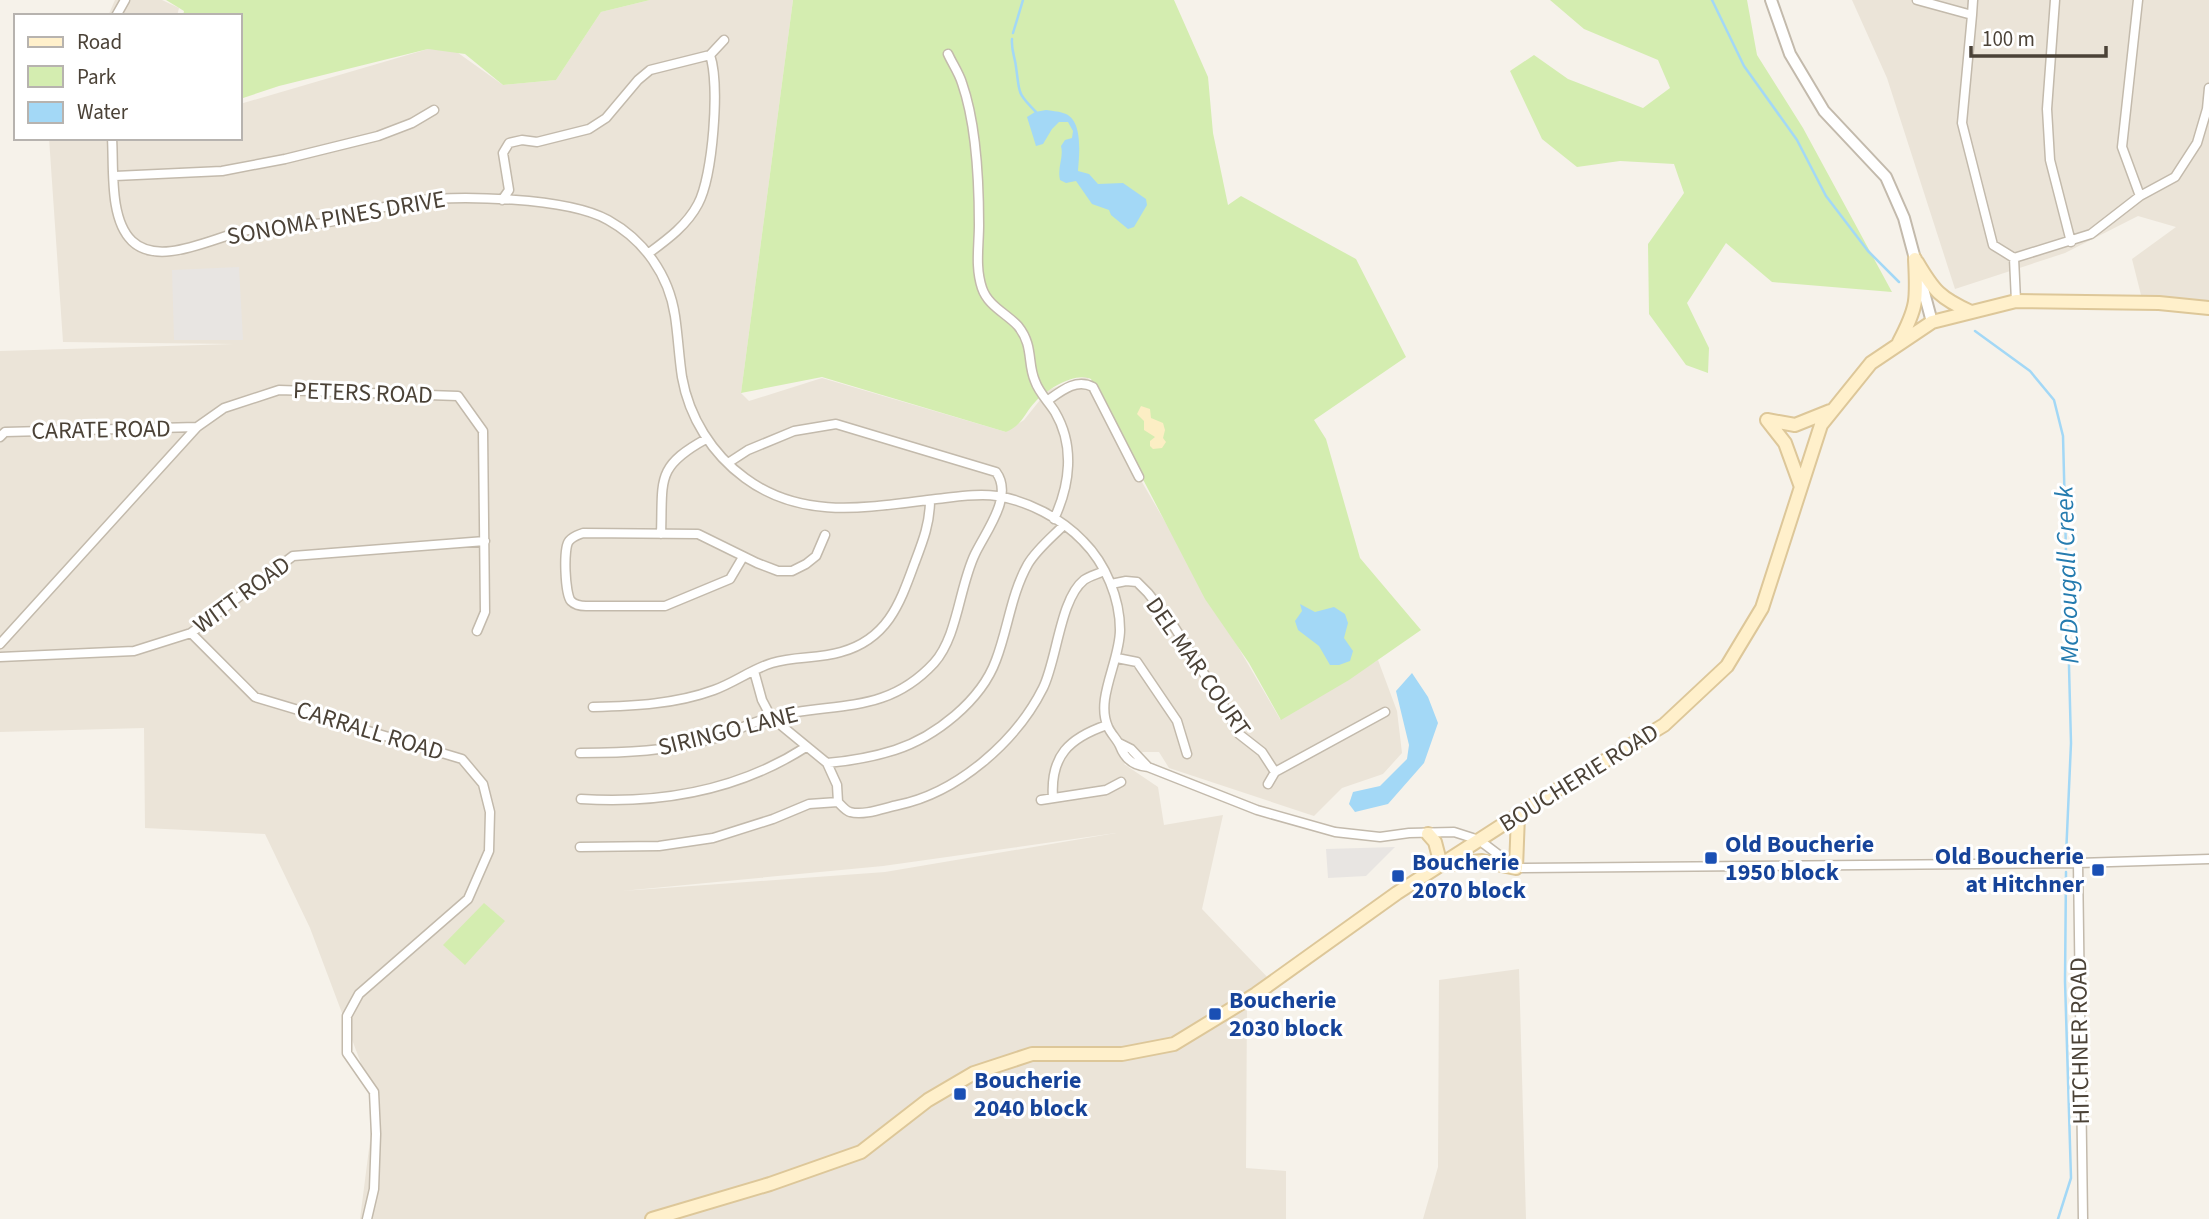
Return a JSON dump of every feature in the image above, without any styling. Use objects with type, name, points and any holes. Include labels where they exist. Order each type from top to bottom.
[{"type":"main road","points":[[1914,259],[1934,291],[1971,312]]},
{"type":"main road","points":[[1897,345],[1914,311],[1917,297],[1914,259]]},
{"type":"main road","name":"BOUCHERIE ROAD","points":[[652,1219],[770,1184],[861,1152],[928,1100],[974,1073],[1032,1054],[1122,1054],[1174,1044],[1256,994],[1397,893],[1664,725],[1727,666],[1762,608],[1821,425],[1871,363],[1931,322],[2016,301],[2159,303],[2209,308]]},
{"type":"main road","points":[[1801,488],[1785,443],[1767,420],[1795,425],[1834,410]]},
{"type":"main road","points":[[1428,834],[1435,842],[1441,865],[1482,862],[1516,868],[1518,816]]},
{"type":"street","points":[[1771,0],[1790,54],[1824,111],[1886,177],[1904,218],[1931,322]]},
{"type":"street","points":[[1917,0],[1972,15]]},
{"type":"street","points":[[1973,0],[1962,123],[1993,245],[2014,258],[2091,234],[2140,196],[2175,177],[2197,143],[2207,109],[2209,88]]},
{"type":"street","points":[[2054,0],[2048,109],[2050,160],[2071,242]]},
{"type":"street","points":[[2138,0],[2122,147],[2140,196]]},
{"type":"street","points":[[502,200],[509,190],[503,153],[509,143],[522,140],[537,142],[589,129],[606,118],[650,70],[710,55],[724,40]]},
{"type":"street","points":[[948,54],[962,83],[978,175],[977,268],[982,290],[991,304],[1019,328],[1031,352],[1034,381],[1060,421],[1068,444],[1068,473],[1064,497],[1054,519]]},
{"type":"street","points":[[649,254],[683,226],[699,203],[706,180],[715,99],[710,55]]},
{"type":"street","points":[[115,176],[222,171],[285,159],[378,136],[412,123],[434,110]]},
{"type":"street","name":"SONOMA PINES DRIVE","points":[[112,140],[116,210],[123,229],[134,243],[151,251],[174,252],[248,230],[323,223],[409,201],[444,198],[561,206],[595,214],[627,233],[656,263],[675,312],[682,378],[689,402],[706,439],[745,478],[778,497],[828,509],[973,495],[1003,497],[1028,504],[1082,539],[1093,552],[1111,584],[1118,608],[1120,630],[1117,658],[1104,701],[1107,725]]},
{"type":"street","points":[[2014,258],[2016,301]]},
{"type":"street","points":[[1047,401],[1075,384],[1093,387],[1139,477]]},
{"type":"street","name":"PETERS ROAD","points":[[0,644],[197,428],[224,408],[279,390],[458,396],[483,431],[485,612],[477,631]]},
{"type":"street","points":[[728,463],[748,450],[794,432],[836,424],[996,472],[1002,480],[1003,497]]},
{"type":"street","name":"CARATE ROAD","points":[[3,435],[197,428]]},
{"type":"street","points":[[661,534],[663,482],[668,468],[681,453],[706,439]]},
{"type":"street","name":"SIRINGO LANE","points":[[580,752],[634,752],[671,748],[715,738],[771,717],[807,710],[854,706],[885,698],[907,687],[933,664],[944,650],[971,561],[1003,497]]},
{"type":"street","points":[[593,707],[643,705],[676,700],[714,690],[788,659],[842,652],[865,642],[886,624],[899,606],[930,521],[930,500]]},
{"type":"street","points":[[827,764],[897,750],[926,736],[980,690],[995,663],[1014,597],[1029,563],[1064,525]]},
{"type":"street","points":[[743,557],[730,579],[665,606],[586,607],[570,600],[567,593],[566,547],[573,537],[583,533],[698,534],[778,571],[792,570],[816,556],[825,536]]},
{"type":"street","name":"WITT ROAD","points":[[0,657],[134,651],[191,633],[293,556],[485,541]]},
{"type":"street","points":[[580,847],[659,846],[713,838],[773,819],[809,804],[838,802],[850,812],[863,812],[903,804],[940,789],[976,768],[1007,741],[1028,714],[1044,687],[1058,646],[1063,618],[1074,593],[1084,580],[1104,571]]},
{"type":"street","name":"DEL MAR COURT","points":[[1111,584],[1137,582],[1148,593],[1173,625],[1240,734],[1262,752],[1275,772]]},
{"type":"street","name":"CARRALL ROAD","points":[[191,633],[255,697],[462,759],[483,784],[490,812],[489,851],[468,899],[359,994],[347,1016],[347,1053],[374,1092],[374,1189],[367,1219]]},
{"type":"street","points":[[1117,658],[1137,662],[1177,721],[1187,754]]},
{"type":"street","points":[[754,671],[762,699],[771,717],[827,764],[837,785],[838,802]]},
{"type":"street","points":[[1268,784],[1275,772],[1385,712]]},
{"type":"street","points":[[1053,798],[1054,768],[1071,743],[1087,731],[1107,725],[1122,753],[1136,766],[1148,767],[1257,810],[1335,832],[1380,837],[1454,832],[1479,840],[1516,868],[2078,863],[2209,859]]},
{"type":"street","points":[[582,799],[616,801],[665,797],[709,789],[755,774],[806,747]]},
{"type":"street","points":[[1041,800],[1106,790],[1121,782]]},
{"type":"street","name":"HITCHNER ROAD","points":[[2078,863],[2083,1219]]},
{"type":"shaded area","points":[[115,0],[162,0],[179,8],[178,14],[109,14]]},
{"type":"shaded area","points":[[650,0],[793,0],[741,393],[749,401],[822,378],[1006,432],[1024,420],[1048,390],[1087,376],[1139,477],[1280,719],[1378,660],[1397,711],[1402,753],[1383,774],[1342,788],[1314,816],[1169,768],[1159,752],[1143,752],[1124,764],[1158,787],[1164,825],[1223,815],[1202,909],[1273,983],[1247,999],[1246,1168],[1286,1171],[1286,1219],[360,1219],[370,1141],[371,1090],[310,928],[265,834],[145,828],[144,728],[0,732],[0,351],[234,344],[63,342],[49,140],[242,140],[242,103],[428,49],[454,50],[503,85],[556,80],[601,12]],"holes":[[[1116,833],[885,872],[622,891],[883,866]]]},
{"type":"shaded area","points":[[1852,0],[2209,0],[2209,302],[2141,295],[2132,259],[2176,227],[2138,216],[2065,253],[1955,289],[1887,78]]},
{"type":"shaded area","points":[[239,267],[243,340],[174,340],[172,270]]},
{"type":"shaded area","points":[[1395,847],[1366,876],[1328,878],[1326,849]]},
{"type":"shaded area","points":[[1519,969],[1526,1219],[1423,1219],[1438,1167],[1439,980]]},
{"type":"green space","points":[[166,0],[650,0],[601,12],[556,80],[503,85],[465,54],[428,49],[279,86],[242,98],[242,14],[183,14],[184,11]]},
{"type":"green space","points":[[793,0],[1174,0],[1208,77],[1213,133],[1228,205],[1241,196],[1356,259],[1406,357],[1314,420],[1326,439],[1360,558],[1421,630],[1349,680],[1281,720],[1249,663],[1205,599],[1091,379],[1077,378],[1054,387],[1036,401],[1017,425],[1006,432],[822,377],[741,393]]},
{"type":"green space","points":[[1550,0],[1747,0],[1757,55],[1803,128],[1892,292],[1772,282],[1726,243],[1687,303],[1709,348],[1708,373],[1686,365],[1649,314],[1648,244],[1684,193],[1674,164],[1620,161],[1577,167],[1542,139],[1510,71],[1534,55],[1568,79],[1643,108],[1670,88],[1658,60],[1584,29]]},
{"type":"green space","points":[[484,903],[505,921],[465,965],[443,945]]},
{"type":"sand","points":[[1141,406],[1150,409],[1151,418],[1163,423],[1163,438],[1166,442],[1162,448],[1153,449],[1150,446],[1150,441],[1155,437],[1144,430],[1144,421],[1137,414]]},
{"type":"water","points":[[1046,110],[1070,116],[1074,122],[1079,138],[1078,171],[1089,174],[1098,184],[1123,183],[1146,199],[1147,205],[1134,227],[1128,229],[1111,215],[1109,210],[1092,204],[1076,181],[1066,183],[1060,180],[1061,146],[1065,140],[1072,138],[1073,131],[1068,122],[1059,122],[1043,144],[1036,146],[1027,117]]},
{"type":"water","points":[[1300,604],[1315,612],[1334,607],[1345,614],[1348,623],[1344,638],[1353,651],[1350,661],[1330,665],[1319,646],[1298,630],[1295,621],[1302,611]]},
{"type":"water","points":[[1412,673],[1428,697],[1438,723],[1424,763],[1388,804],[1355,812],[1349,804],[1353,792],[1380,786],[1407,759],[1409,745],[1396,691]]},
{"type":"waterway","points":[[1013,33],[1023,0]]},
{"type":"waterway","name":"McDougall Creek","points":[[1712,0],[1744,66],[1797,140],[1826,196],[1868,251],[1899,282]]},
{"type":"waterway","points":[[1012,39],[1020,92],[1036,112]]},
{"type":"waterway","name":"McDougall Creek","points":[[1975,331],[2030,371],[2054,400],[2063,436],[2071,743],[2066,856]]},
{"type":"waterway","name":"McDougall Creek","points":[[2058,1219],[2071,1178],[2065,981],[2066,872]]},
{"type":"place","name":"Old Boucherie 1950 block","points":[[1711,858]]},
{"type":"place","name":"Old Boucherie at Hitchner","points":[[2098,870]]},
{"type":"place","name":"Boucherie 2070 block","points":[[1398,876]]},
{"type":"place","name":"Boucherie 2030 block","points":[[1215,1014]]},
{"type":"place","name":"Boucherie 2040 block","points":[[960,1094]]}]
